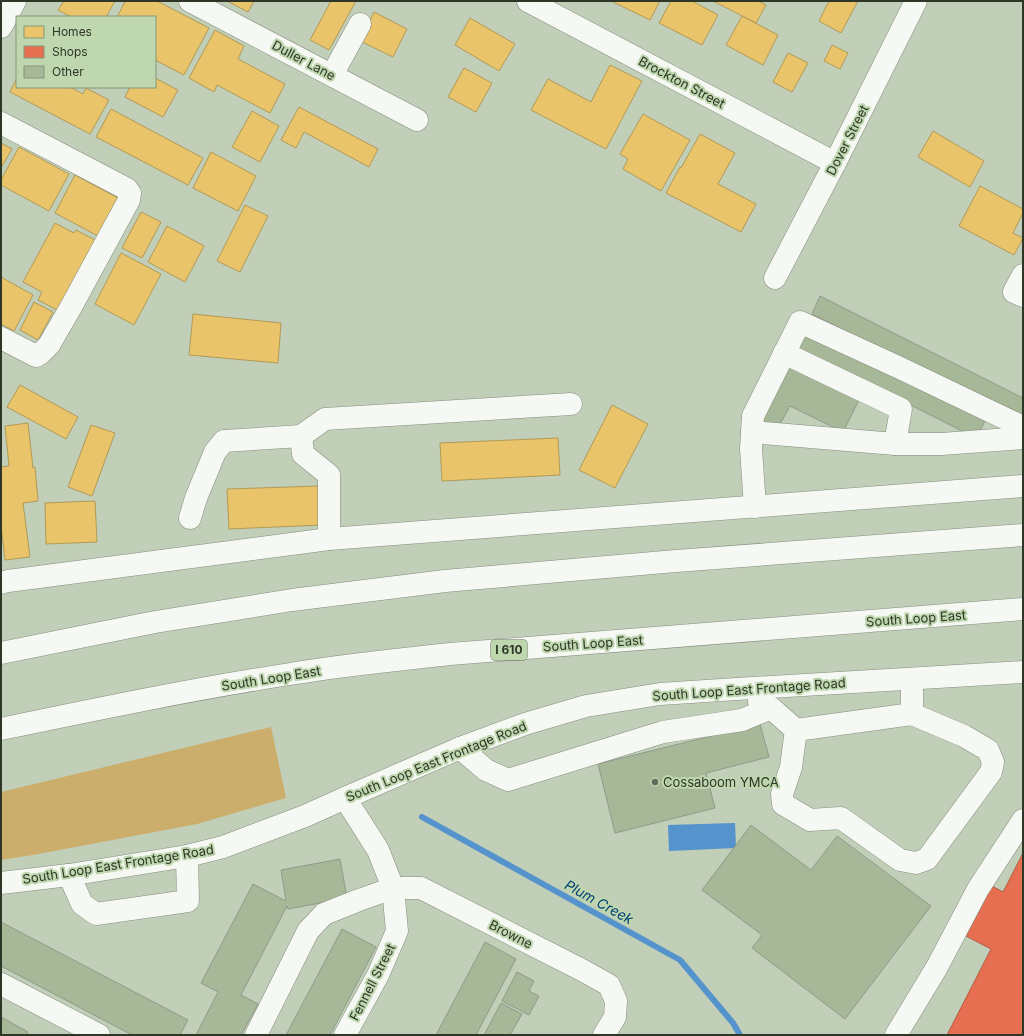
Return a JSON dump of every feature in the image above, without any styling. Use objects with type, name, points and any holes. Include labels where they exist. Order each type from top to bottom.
[{"type":"main road","points":[[1,27],[14,1]]},
{"type":"main road","name":"Duller Lane","points":[[190,1],[417,120]]},
{"type":"main road","name":"Brockton Street","points":[[528,1],[836,163]]},
{"type":"main road","name":"Dover Street","points":[[775,278],[836,163],[916,1]]},
{"type":"main road","points":[[333,76],[360,24]]},
{"type":"main road","points":[[1,123],[127,189],[130,193],[129,200],[71,307],[49,345],[42,353],[36,356],[1,338]]},
{"type":"main road","points":[[1023,275],[1014,292],[1023,296]]},
{"type":"main road","points":[[755,507],[751,450],[753,416],[800,322],[1023,427]]},
{"type":"main road","points":[[784,353],[901,409],[895,444]]},
{"type":"main road","points":[[190,518],[196,498],[215,452],[224,441],[301,436],[325,419],[571,404]]},
{"type":"main road","points":[[752,432],[895,444],[942,444],[1023,438]]},
{"type":"main road","points":[[301,436],[303,454],[329,475],[329,539]]},
{"type":"main road","points":[[1,583],[329,539],[1023,486]]},
{"type":"main road","points":[[1,653],[163,621],[292,600],[445,581],[676,561],[1023,535]]},
{"type":"main road","name":"South Loop East","points":[[1,729],[163,696],[292,673],[369,663],[450,654],[1023,609]]},
{"type":"main road","name":"South Loop East Frontage Road","points":[[1,883],[69,875],[187,856],[223,847],[305,816],[460,748],[525,724],[586,706],[660,694],[1023,672]]},
{"type":"main road","points":[[912,679],[912,714]]},
{"type":"main road","points":[[737,689],[771,708],[796,730],[912,714],[964,736],[988,750],[993,762],[991,772],[927,859],[916,863],[900,860],[841,818],[810,820],[783,804],[782,794],[791,767],[796,730]]},
{"type":"main road","points":[[460,748],[486,770],[508,780],[663,732],[742,720],[771,708]]},
{"type":"main road","name":"Fennell Street","points":[[345,798],[378,850],[394,888],[397,931],[378,975],[345,1035]]},
{"type":"main road","points":[[896,1035],[937,967],[978,889],[1023,820]]},
{"type":"main road","points":[[69,875],[82,904],[96,914],[188,901],[187,856]]},
{"type":"main road","name":"Browne","points":[[256,1035],[308,931],[324,914],[394,888],[421,888],[609,985],[616,1001],[615,1017],[604,1035]]},
{"type":"main road","points":[[1,984],[99,1035]]},
{"type":"shaded area","points":[[271,727],[286,798],[197,824],[1,860],[1,792]]},
{"type":"water","points":[[735,823],[736,848],[669,851],[668,825]]},
{"type":"building: Homes","points":[[64,1],[115,1],[107,16],[69,16],[58,10]]},
{"type":"building: Homes","points":[[123,1],[157,1],[209,28],[184,75],[156,61],[156,16],[118,16],[125,2]]},
{"type":"building: Homes","points":[[227,1],[254,1],[248,12]]},
{"type":"building: Homes","points":[[331,1],[356,1],[329,50],[310,40]]},
{"type":"building: Homes","points":[[611,1],[660,1],[650,20]]},
{"type":"building: Homes","points":[[671,1],[692,1],[718,15],[702,45],[659,23]]},
{"type":"building: Homes","points":[[713,1],[758,1],[766,5],[756,23]]},
{"type":"building: Homes","points":[[829,1],[858,1],[841,33],[819,21]]},
{"type":"building: Homes","points":[[374,12],[407,29],[393,57],[360,41]]},
{"type":"building: Homes","points":[[742,16],[778,35],[763,65],[726,45]]},
{"type":"building: Homes","points":[[470,18],[515,44],[499,71],[455,45]]},
{"type":"building: Homes","points":[[215,30],[244,46],[238,59],[285,84],[270,113],[217,85],[214,92],[189,78]]},
{"type":"building: Homes","points":[[832,45],[848,53],[840,69],[824,61]]},
{"type":"building: Homes","points":[[788,53],[808,63],[792,92],[773,82]]},
{"type":"building: Homes","points":[[610,65],[642,81],[606,149],[531,110],[548,79],[591,102]]},
{"type":"building: Homes","points":[[464,68],[492,83],[476,112],[448,97]]},
{"type":"building: Homes","points":[[156,79],[178,90],[163,117],[125,97],[130,88],[156,88]]},
{"type":"building: Homes","points":[[16,80],[16,88],[72,88],[83,94],[86,88],[109,100],[90,134],[10,92]]},
{"type":"building: Homes","points":[[299,107],[378,149],[369,167],[304,132],[296,148],[281,140]]},
{"type":"building: Homes","points":[[111,109],[203,158],[188,185],[96,137]]},
{"type":"building: Homes","points":[[252,111],[279,126],[260,162],[232,147]]},
{"type":"building: Homes","points":[[643,114],[690,140],[661,191],[623,169],[628,159],[620,154]]},
{"type":"building: Homes","points":[[933,131],[984,161],[970,187],[918,157]]},
{"type":"building: Homes","points":[[700,134],[735,153],[718,184],[756,204],[741,232],[666,193]]},
{"type":"building: Homes","points":[[1,143],[12,149],[1,168]]},
{"type":"building: Homes","points":[[19,147],[69,174],[49,211],[1,185],[1,180]]},
{"type":"building: Homes","points":[[211,152],[256,176],[238,211],[193,188]]},
{"type":"building: Homes","points":[[75,175],[118,198],[98,236],[55,213]]},
{"type":"building: Homes","points":[[980,186],[1023,209],[1023,213],[1013,233],[1023,238],[1014,255],[959,226]]},
{"type":"building: Homes","points":[[245,205],[268,216],[240,272],[217,261]]},
{"type":"building: Homes","points":[[141,212],[161,222],[142,258],[122,248]]},
{"type":"building: Homes","points":[[55,223],[74,233],[76,230],[97,241],[59,311],[38,300],[42,292],[23,282]]},
{"type":"building: Homes","points":[[167,226],[204,246],[185,282],[148,262]]},
{"type":"building: Homes","points":[[121,253],[161,274],[134,325],[95,304]]},
{"type":"building: Homes","points":[[1,277],[33,295],[14,331],[1,324]]},
{"type":"building: Homes","points":[[34,302],[53,312],[38,340],[20,330]]},
{"type":"building: Homes","points":[[193,314],[281,323],[278,363],[189,355]]},
{"type":"building: Homes","points":[[20,385],[78,417],[66,439],[7,407]]},
{"type":"building: Homes","points":[[612,405],[648,424],[615,488],[579,470]]},
{"type":"building: Homes","points":[[28,423],[33,468],[35,467],[38,501],[23,503],[30,557],[5,560],[1,525],[1,467],[9,466],[5,426]]},
{"type":"building: Homes","points":[[91,425],[115,433],[92,496],[68,487]]},
{"type":"building: Homes","points":[[558,438],[560,475],[442,481],[440,443]]},
{"type":"building: Homes","points":[[320,486],[322,525],[229,529],[227,489]]},
{"type":"building: Homes","points":[[95,501],[97,542],[46,544],[45,503]]},
{"type":"building: Shops","points":[[1023,853],[1023,1035],[947,1035],[991,949],[966,936],[992,886],[1003,892]]},
{"type":"building: Other","points":[[820,296],[1023,398],[1023,420],[812,314]]},
{"type":"building: Other","points":[[805,331],[985,421],[976,438],[797,348]]},
{"type":"building: Other","points":[[789,362],[860,398],[843,432],[790,406],[778,428],[760,419]]},
{"type":"building: Other","name":"Cossaboom YMCA","points":[[760,724],[769,757],[706,773],[715,808],[615,833],[598,764]]},
{"type":"building: Other","points":[[751,825],[811,870],[837,836],[931,906],[845,1019],[752,948],[762,935],[702,890]]},
{"type":"building: Other","points":[[340,859],[347,898],[288,909],[287,906],[241,995],[258,1004],[241,1035],[196,1035],[218,992],[201,983],[253,884],[286,901],[281,870]]},
{"type":"building: Other","points":[[1,922],[188,1020],[180,1035],[132,1035],[1,966]]},
{"type":"building: Other","points":[[342,929],[376,947],[330,1035],[286,1035]]},
{"type":"building: Other","points":[[485,942],[516,959],[476,1035],[436,1035]]},
{"type":"building: Other","points":[[517,972],[534,981],[529,991],[539,996],[529,1015],[502,1001]]},
{"type":"building: Other","points":[[501,1003],[522,1014],[510,1035],[484,1035]]},
{"type":"building: Other","points":[[1,1017],[28,1032],[26,1035],[1,1035]]},
{"type":"waterway","name":"Plum Creek","points":[[422,817],[680,960],[733,1023],[740,1035]]},
{"type":"place","name":"Cossaboom YMCA","points":[[655,782]]}]
